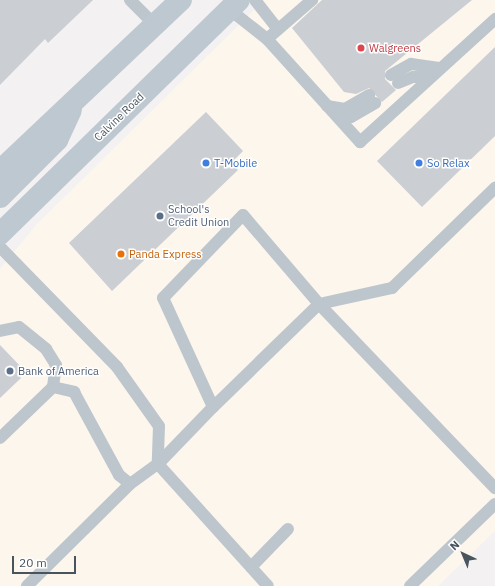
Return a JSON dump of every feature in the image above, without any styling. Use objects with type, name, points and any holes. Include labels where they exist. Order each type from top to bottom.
[{"type":"main road","points":[[0,171],[181,0]]},
{"type":"main road","name":"Calvine Road","points":[[0,234],[234,5]]},
{"type":"main road","points":[[0,197],[57,140],[77,98]]},
{"type":"lane","points":[[130,0],[155,25]]},
{"type":"lane","points":[[255,0],[278,29]]},
{"type":"lane","points":[[267,39],[312,0]]},
{"type":"lane","points":[[234,5],[267,39],[360,142],[495,19]]},
{"type":"lane","points":[[431,77],[394,79],[411,64],[441,68]]},
{"type":"lane","points":[[327,106],[345,109],[372,99],[350,117],[338,117]]},
{"type":"lane","points":[[27,586],[130,484],[158,464],[213,407],[318,304],[392,288],[495,188]]},
{"type":"lane","points":[[213,407],[163,298],[243,215],[318,304],[495,488]]},
{"type":"lane","points":[[0,247],[117,367],[159,426],[158,464],[268,586]]},
{"type":"lane","points":[[0,331],[19,327],[46,349],[56,365],[53,387],[0,438]]},
{"type":"lane","points":[[53,387],[74,392],[119,475],[130,484]]},
{"type":"lane","points":[[410,586],[495,504]]},
{"type":"lane","points":[[251,567],[288,529]]},
{"type":"shaded area","points":[[264,0],[495,0],[495,531],[438,586],[0,586],[0,269],[36,225]]},
{"type":"building","points":[[0,0],[93,0],[48,43],[45,39],[0,85]]},
{"type":"building","name":"Walgreens","points":[[322,0],[472,0],[385,71],[385,79],[396,90],[382,102],[369,88],[356,94],[344,92],[292,28]]},
{"type":"building","points":[[495,47],[495,136],[422,207],[377,161]]},
{"type":"building","points":[[206,112],[243,151],[231,163],[238,170],[112,291],[69,243]]},
{"type":"building","name":"Bank of America","points":[[0,345],[22,368],[17,374],[21,378],[0,398]]},
{"type":"place","name":"Walgreens","points":[[361,48]]},
{"type":"place","name":"T-Mobile","points":[[206,163]]},
{"type":"place","name":"So Relax","points":[[419,163]]},
{"type":"place","name":"School's Credit Union","points":[[160,216]]},
{"type":"place","name":"Panda Express","points":[[121,254]]},
{"type":"place","name":"Bank of America","points":[[10,371]]}]
